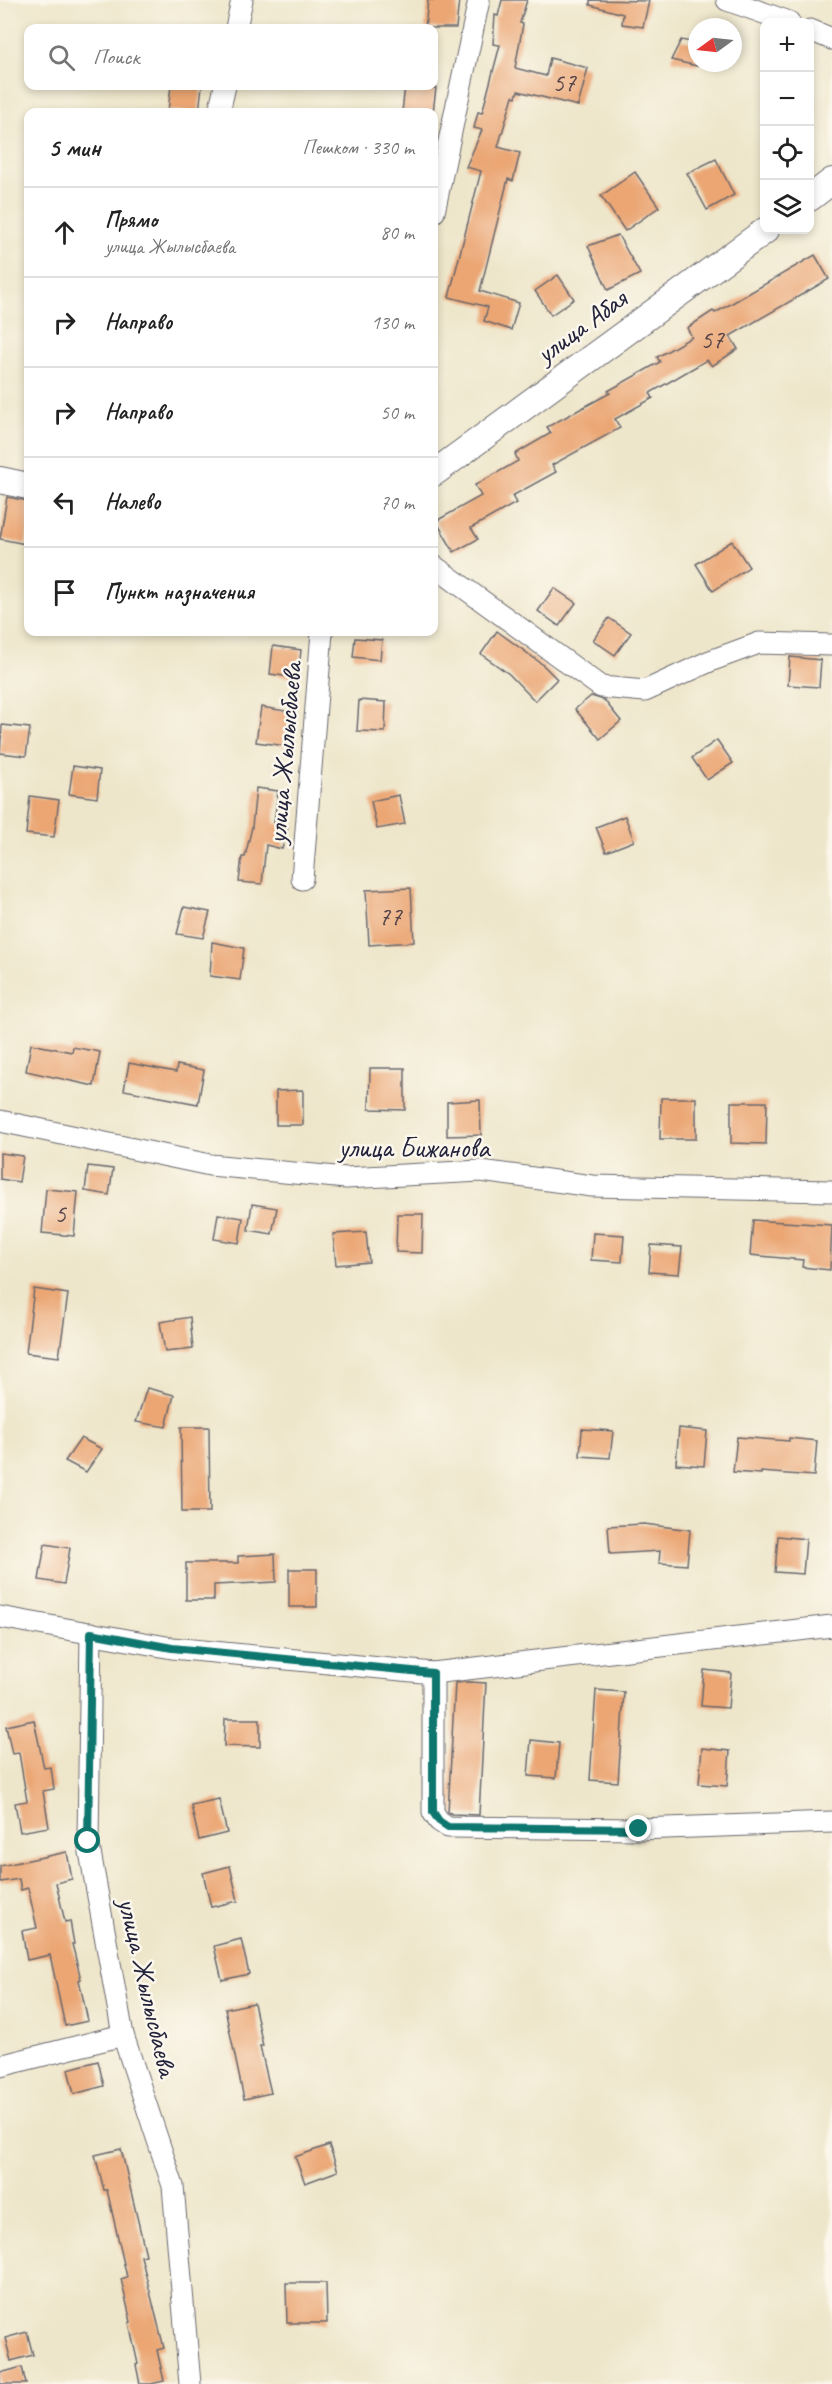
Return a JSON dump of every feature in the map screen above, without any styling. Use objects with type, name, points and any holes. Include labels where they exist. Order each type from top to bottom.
[{"type":"street","points":[[237,24],[242,0]]},
{"type":"street","points":[[438,193],[479,0]]},
{"type":"street","points":[[727,0],[778,18]]},
{"type":"street","points":[[814,32],[832,39]]},
{"type":"street","points":[[220,108],[224,90]]},
{"type":"street","points":[[814,195],[832,181]]},
{"type":"street","name":"улица Абая","points":[[438,470],[761,234]]},
{"type":"street","points":[[0,480],[24,485]]},
{"type":"street","points":[[438,569],[601,687],[645,691],[710,661],[759,643],[832,645]]},
{"type":"street","name":"улица Жылысбаева","points":[[302,879],[322,636]]},
{"type":"street","name":"улица Бижанова","points":[[0,1120],[210,1164],[346,1178],[481,1171],[592,1186],[832,1191]]},
{"type":"street","points":[[0,1617],[172,1648],[433,1673],[832,1626]]},
{"type":"street","name":"улица Жылысбаева","points":[[91,1633],[88,1841],[123,2035],[173,2186],[190,2384]]},
{"type":"street","points":[[433,1673],[433,1812],[439,1821],[448,1827],[639,1829],[832,1822]]},
{"type":"street","points":[[0,2066],[123,2035]]},
{"type":"building","points":[[428,0],[459,0],[456,28],[438,28],[438,24],[425,24]]},
{"type":"building","points":[[502,0],[527,0],[520,23],[523,24],[515,68],[546,76],[550,58],[588,68],[578,106],[518,91],[516,97],[513,96],[498,147],[520,153],[513,181],[508,179],[480,291],[519,303],[511,330],[484,321],[488,307],[449,297],[481,171],[466,167],[482,130],[474,128],[478,112],[482,113],[500,45],[493,44],[495,15],[498,16]]},
{"type":"building","points":[[590,0],[649,1],[643,27],[622,24],[623,14],[590,5]]},
{"type":"building","points":[[681,40],[688,41],[688,64],[671,60]]},
{"type":"building","points":[[171,90],[202,90],[199,108],[168,108]]},
{"type":"building","points":[[405,90],[436,90],[434,108],[402,108]]},
{"type":"building","points":[[716,159],[734,195],[707,210],[687,173]]},
{"type":"building","points":[[635,172],[659,207],[625,231],[601,196]]},
{"type":"building","points":[[618,235],[640,274],[608,290],[588,246]]},
{"type":"building","points":[[815,255],[829,279],[730,336],[738,349],[712,366],[707,360],[650,393],[653,398],[615,419],[620,428],[552,465],[556,472],[512,496],[516,503],[471,528],[478,539],[454,552],[438,524],[438,520],[481,496],[475,485],[518,461],[515,454],[551,433],[547,427],[610,393],[608,391],[660,362],[657,357],[692,337],[687,328],[713,311],[715,313]]},
{"type":"building","points":[[558,275],[574,299],[551,315],[535,291]]},
{"type":"building","points":[[7,497],[24,500],[24,544],[0,539]]},
{"type":"building","points":[[732,541],[749,567],[713,591],[696,564]]},
{"type":"building","points":[[554,588],[576,603],[559,626],[538,611]]},
{"type":"building","points":[[609,618],[631,633],[615,655],[593,640]]},
{"type":"building","points":[[497,631],[542,664],[557,679],[535,701],[509,674],[481,654]]},
{"type":"building","points":[[355,638],[382,640],[380,660],[353,657]]},
{"type":"building","points":[[273,646],[301,650],[298,678],[270,674]]},
{"type":"building","points":[[790,657],[821,660],[819,687],[788,685]]},
{"type":"building","points":[[591,696],[604,700],[621,721],[600,739],[575,709]]},
{"type":"building","points":[[359,700],[386,702],[385,732],[357,731]]},
{"type":"building","points":[[261,707],[292,712],[287,746],[256,742]]},
{"type":"building","points":[[2,725],[30,728],[26,756],[0,753]]},
{"type":"building","points":[[717,740],[733,763],[707,780],[692,758]]},
{"type":"building","points":[[73,766],[100,770],[97,798],[69,794]]},
{"type":"building","points":[[256,788],[278,791],[274,823],[288,826],[282,849],[266,845],[262,884],[239,882],[242,857],[245,857],[252,827]]},
{"type":"building","points":[[399,795],[405,824],[377,829],[371,801]]},
{"type":"building","points":[[30,796],[59,800],[54,837],[26,834]]},
{"type":"building","points":[[625,816],[634,841],[606,852],[596,827]]},
{"type":"building","points":[[411,888],[414,942],[369,945],[366,890]]},
{"type":"building","points":[[184,907],[210,912],[203,938],[177,934]]},
{"type":"building","points":[[212,942],[244,948],[240,980],[210,976]]},
{"type":"building","points":[[31,1044],[72,1052],[73,1047],[100,1052],[94,1086],[26,1071]]},
{"type":"building","points":[[129,1063],[176,1072],[177,1065],[204,1070],[198,1104],[124,1090]]},
{"type":"building","points":[[370,1068],[405,1068],[405,1110],[369,1109]]},
{"type":"building","points":[[303,1090],[303,1125],[276,1125],[276,1091]]},
{"type":"building","points":[[661,1098],[696,1098],[696,1139],[660,1139]]},
{"type":"building","points":[[480,1100],[481,1135],[447,1136],[447,1102]]},
{"type":"building","points":[[731,1102],[767,1102],[766,1144],[731,1143]]},
{"type":"building","points":[[0,1153],[23,1156],[19,1182],[0,1179]]},
{"type":"building","points":[[88,1166],[113,1169],[109,1195],[85,1191]]},
{"type":"building","points":[[46,1189],[78,1192],[74,1236],[42,1233]]},
{"type":"building","points":[[252,1204],[277,1208],[272,1234],[248,1230]]},
{"type":"building","points":[[218,1214],[243,1218],[239,1243],[214,1239]]},
{"type":"building","points":[[397,1214],[423,1214],[422,1253],[396,1252]]},
{"type":"building","points":[[753,1220],[832,1225],[830,1270],[802,1267],[803,1260],[750,1255]]},
{"type":"building","points":[[366,1232],[369,1262],[336,1265],[333,1234]]},
{"type":"building","points":[[593,1233],[624,1235],[622,1262],[591,1260]]},
{"type":"building","points":[[651,1245],[682,1247],[679,1274],[649,1272]]},
{"type":"building","points":[[34,1289],[68,1294],[59,1357],[26,1353]]},
{"type":"building","points":[[190,1317],[193,1349],[165,1352],[160,1322]]},
{"type":"building","points":[[147,1388],[174,1395],[166,1427],[136,1422]]},
{"type":"building","points":[[181,1427],[209,1427],[210,1512],[182,1512]]},
{"type":"building","points":[[679,1428],[707,1431],[704,1466],[676,1464]]},
{"type":"building","points":[[582,1429],[613,1431],[610,1458],[580,1456]]},
{"type":"building","points":[[737,1437],[817,1441],[814,1476],[733,1472]]},
{"type":"building","points":[[81,1438],[102,1449],[86,1472],[65,1461]]},
{"type":"building","points":[[644,1524],[690,1530],[687,1565],[659,1563],[660,1551],[610,1554],[608,1526]]},
{"type":"building","points":[[778,1536],[806,1539],[803,1574],[775,1572]]},
{"type":"building","points":[[45,1544],[70,1548],[64,1584],[39,1580]]},
{"type":"building","points":[[275,1554],[276,1582],[214,1585],[214,1600],[186,1600],[186,1563],[238,1563],[238,1556]]},
{"type":"building","points":[[289,1569],[317,1569],[317,1607],[289,1607]]},
{"type":"building","points":[[704,1670],[731,1673],[728,1708],[701,1706]]},
{"type":"building","points":[[455,1683],[486,1683],[479,1815],[448,1812]]},
{"type":"building","points":[[596,1690],[624,1692],[618,1782],[590,1780]]},
{"type":"building","points":[[225,1719],[260,1719],[260,1747],[224,1746]]},
{"type":"building","points":[[34,1720],[44,1768],[51,1767],[54,1789],[43,1791],[49,1827],[20,1832],[15,1803],[27,1801],[19,1753],[12,1754],[6,1726]]},
{"type":"building","points":[[531,1740],[559,1743],[556,1778],[528,1776]]},
{"type":"building","points":[[702,1748],[730,1751],[727,1786],[699,1784]]},
{"type":"building","points":[[219,1799],[227,1833],[199,1840],[191,1805]]},
{"type":"building","points":[[67,1852],[72,1879],[56,1883],[65,1922],[70,1921],[74,1944],[72,1944],[88,2021],[65,2026],[50,1955],[27,1960],[22,1931],[37,1928],[28,1888],[21,1890],[19,1879],[0,1882],[0,1866]]},
{"type":"building","points":[[230,1866],[238,1901],[211,1907],[203,1873]]},
{"type":"building","points":[[241,1939],[249,1974],[222,1980],[214,1946]]},
{"type":"building","points":[[254,2003],[263,2046],[260,2046],[271,2093],[244,2099],[225,2009]]},
{"type":"building","points":[[98,2061],[104,2086],[74,2094],[68,2069]]},
{"type":"building","points":[[329,2145],[338,2171],[305,2183],[295,2157]]},
{"type":"building","points":[[121,2149],[146,2255],[141,2256],[164,2348],[157,2350],[164,2381],[151,2384],[140,2384],[129,2323],[131,2322],[121,2279],[127,2277],[107,2190],[104,2190],[95,2155]]},
{"type":"building","points":[[286,2283],[326,2283],[327,2323],[287,2323]]},
{"type":"building","points":[[27,2332],[33,2355],[11,2361],[5,2338]]},
{"type":"building","points":[[22,2367],[26,2384],[0,2384],[0,2373]]},
{"type":"route","points":[[88,1841],[91,1633],[172,1648],[433,1673],[433,1812],[439,1821],[448,1827],[639,1829]]}]
